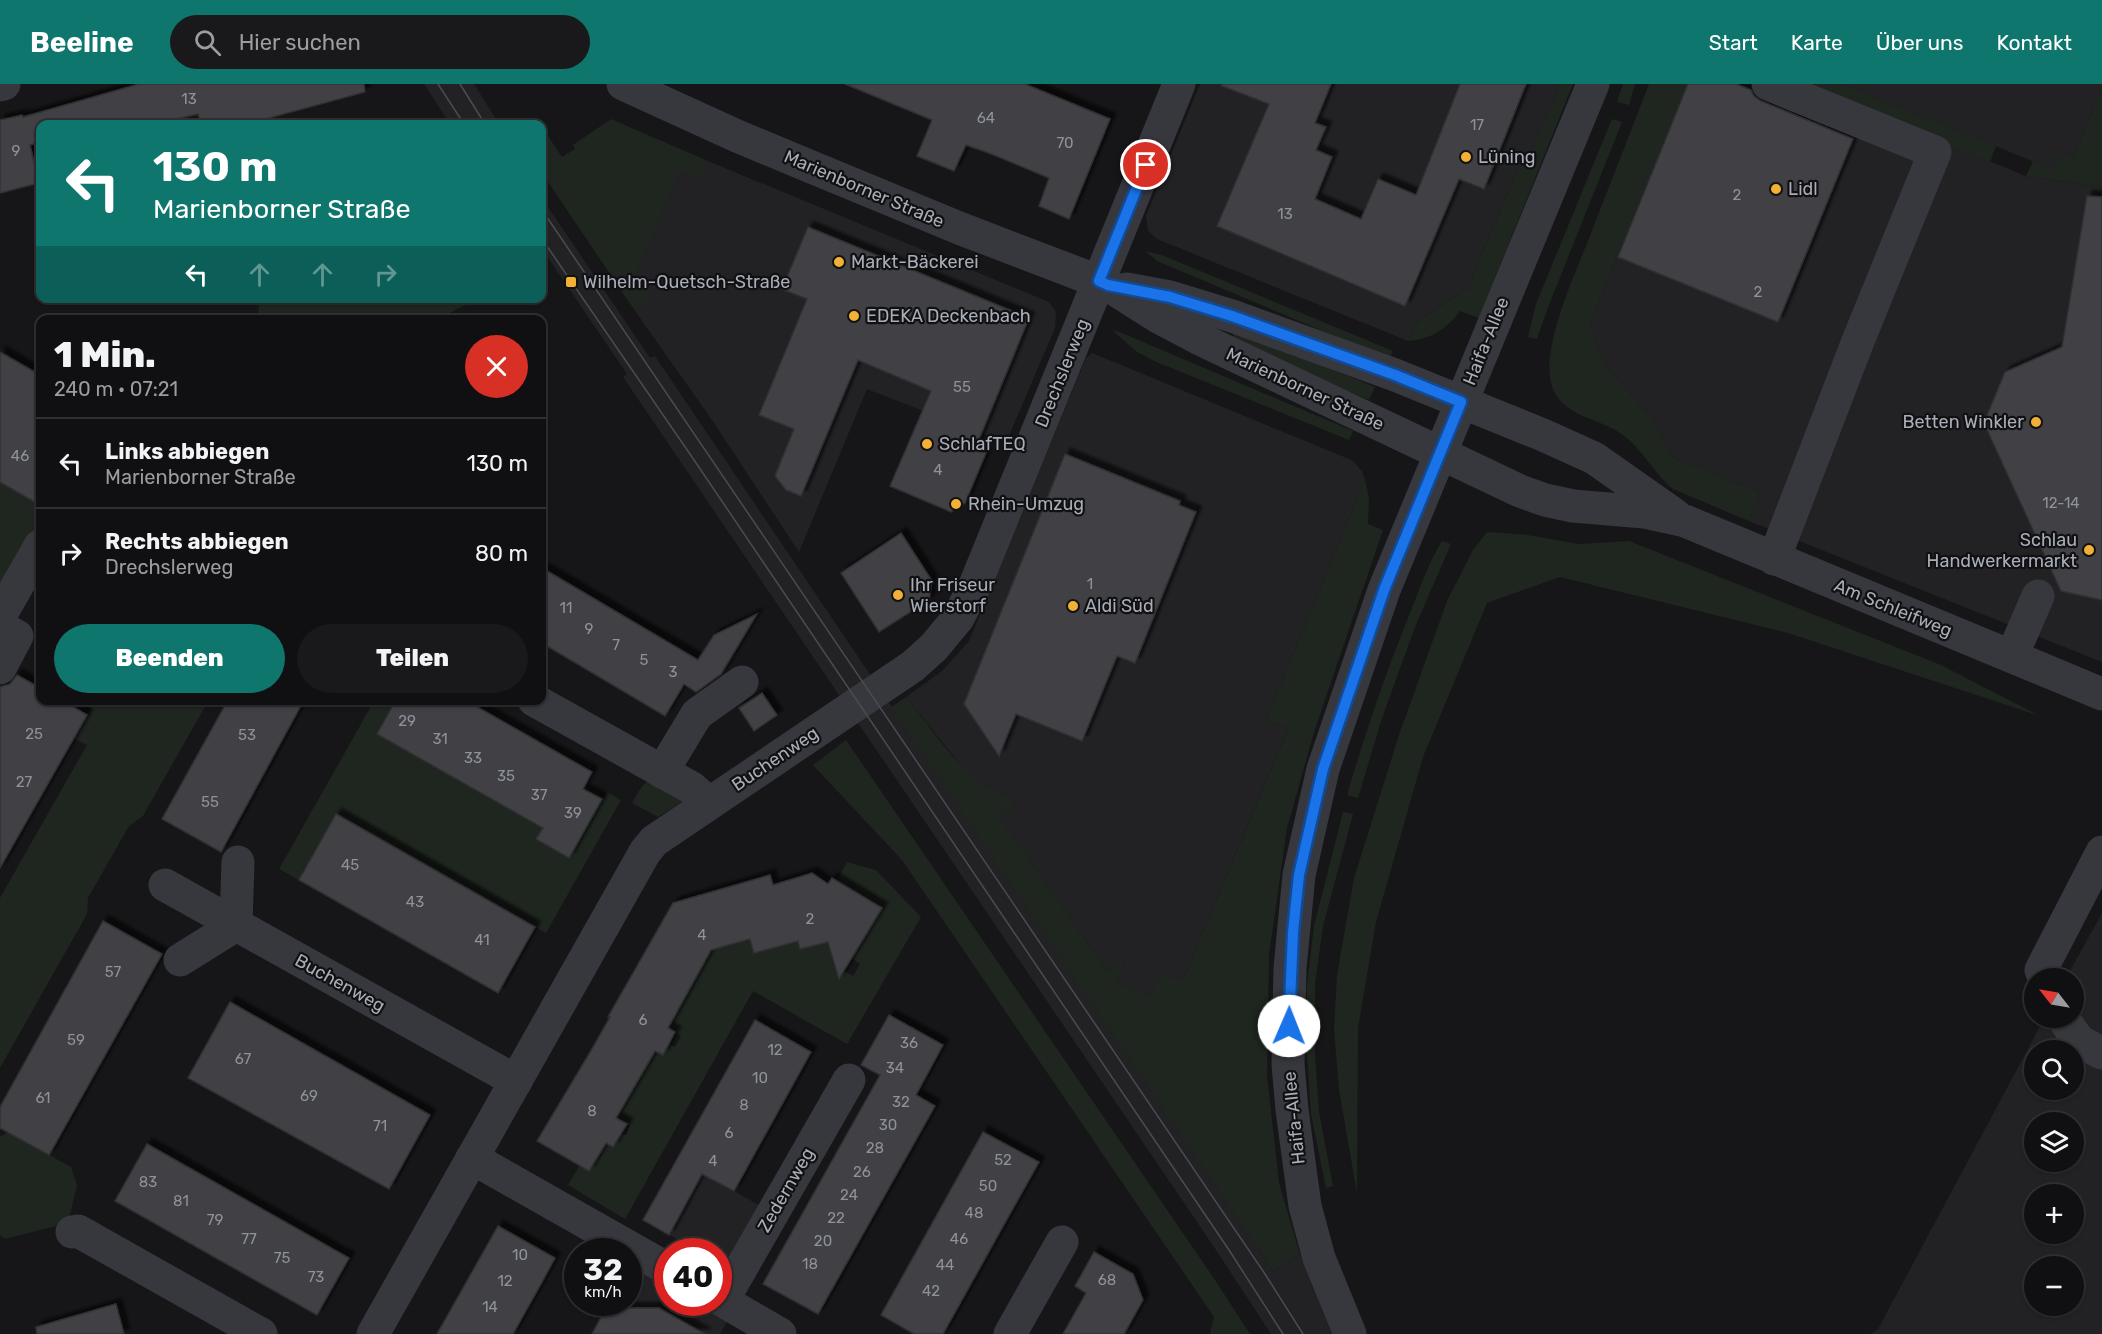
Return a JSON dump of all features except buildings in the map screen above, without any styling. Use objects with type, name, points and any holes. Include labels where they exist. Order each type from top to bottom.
[{"type":"street","name":"Marienborner Straße","points":[[623,84],[737,136],[959,228],[1104,283],[1170,297],[1232,316],[1395,375],[1461,402]]},
{"type":"street","name":"Drechslerweg","points":[[841,715],[913,666],[934,647],[958,618],[975,585],[1104,283],[1179,84]]},
{"type":"street","name":"Haifa-Allee","points":[[1350,1334],[1319,1258],[1305,1206],[1296,1149],[1288,1064],[1293,932],[1299,875],[1323,769],[1384,590],[1593,84]]},
{"type":"street","points":[[1768,84],[1935,152],[1857,341],[1774,559]]},
{"type":"street","name":"Marienborner Straße","points":[[1104,283],[1160,318],[1198,338],[1440,455]]},
{"type":"street","name":"Am Schleifweg","points":[[1461,402],[1594,458],[1684,521]]},
{"type":"street","name":"Am Schleifweg","points":[[1440,455],[1545,500],[1573,507],[1644,512],[1684,521],[2102,694]]},
{"type":"street","points":[[0,616],[36,553]]},
{"type":"street","points":[[2012,656],[2038,596]]},
{"type":"street","points":[[0,627],[17,636],[0,668]]},
{"type":"street","points":[[662,772],[696,714],[742,682]]},
{"type":"street","points":[[543,705],[692,788],[709,803]]},
{"type":"street","name":"Buchenweg","points":[[373,1334],[645,852],[654,841],[841,715]]},
{"type":"street","points":[[2046,968],[2102,852]]},
{"type":"street","points":[[180,960],[236,925],[238,862]]},
{"type":"street","name":"Buchenweg","points":[[165,885],[516,1081]]},
{"type":"street","name":"Zedernweg","points":[[732,1280],[849,1080]]},
{"type":"street","points":[[472,1158],[654,1261]]},
{"type":"street","points":[[72,1232],[78,1231],[261,1334]]},
{"type":"street","points":[[1010,1334],[1062,1242]]},
{"type":"street","name":"Zedernweg","points":[[732,1310],[748,1326],[780,1334]]},
{"type":"shaded area","points":[[424,84],[474,84],[496,120],[447,120]]},
{"type":"shaded area","points":[[1200,84],[1560,84],[1525,169],[1519,166],[1468,288],[1418,321],[1408,341],[1157,239],[1148,231],[1146,216]]},
{"type":"shaded area","points":[[1560,84],[1573,84],[1479,318],[1460,311],[1438,332],[1408,341],[1418,321],[1468,288],[1519,166],[1525,168]]},
{"type":"shaded area","points":[[1623,84],[1635,84],[1629,105],[1617,102]]},
{"type":"shaded area","points":[[1649,84],[1688,84],[1590,323],[1601,359],[1656,424],[1671,456],[1760,492],[1749,521],[1673,489],[1628,439],[1611,428],[1565,406],[1551,384],[1550,354],[1562,307]]},
{"type":"shaded area","points":[[1688,84],[1801,84],[2026,176],[2102,187],[2102,662],[1749,521],[1760,492],[1671,456],[1656,424],[1601,359],[1590,323]]},
{"type":"shaded area","points":[[1801,84],[1842,84],[1996,146],[1990,162]]},
{"type":"shaded area","points":[[1842,84],[2102,84],[2102,87],[2073,158],[2052,169]]},
{"type":"shaded area","points":[[2102,87],[2102,187],[2026,176],[2033,161],[2052,169],[2059,153],[2073,158]]},
{"type":"shaded area","points":[[611,119],[708,161],[703,174],[698,176],[680,170],[632,285],[652,293],[651,298],[635,311],[546,179],[546,135],[562,157],[575,149],[573,145]]},
{"type":"shaded area","points":[[1612,119],[1622,122],[1537,339],[1528,337],[1536,304]]},
{"type":"shaded area","points":[[708,161],[1049,302],[1056,312],[1055,328],[1006,443],[867,389],[799,552],[712,420],[635,311],[650,298],[632,285],[680,169],[703,174]]},
{"type":"shaded area","points":[[546,204],[650,358],[655,356],[1273,1271],[1300,1254],[1332,1334],[1271,1334],[623,377],[627,374],[546,255]]},
{"type":"shaded area","points":[[1145,251],[1162,255],[1393,351],[1389,359],[1157,261]]},
{"type":"shaded area","points":[[259,303],[469,303],[445,315],[258,315]]},
{"type":"shaded area","points":[[1112,330],[1353,431],[1349,440],[1154,361],[1137,352]]},
{"type":"shaded area","points":[[1236,332],[1375,387],[1369,400],[1239,346],[1233,339],[1233,334]]},
{"type":"shaded area","points":[[1092,353],[1349,459],[1362,471],[1365,480],[1266,720],[1288,729],[1182,982],[1151,997],[1115,982],[1125,959],[1107,971],[998,815],[906,697],[942,671],[969,641],[1086,358]]},
{"type":"shaded area","points":[[1365,480],[1369,497],[1368,524],[1383,530],[1315,729],[1287,828],[1269,955],[1267,1075],[1279,1183],[1300,1254],[1273,1271],[891,707],[906,697],[950,753],[969,773],[985,785],[1017,802],[999,816],[1107,971],[1125,958],[1116,982],[1151,997],[1161,973],[1182,982],[1288,729],[1266,720]]},
{"type":"shaded area","points":[[0,482],[36,502],[36,541],[0,599]]},
{"type":"shaded area","points":[[1487,532],[1528,535],[1579,544],[1629,541],[1941,665],[2040,716],[1788,633],[1560,577],[1487,603],[1423,757],[1376,922],[1358,1028],[1357,1193],[1339,1090],[1334,1030],[1337,975],[1354,878],[1399,735],[1447,601],[1473,550]]},
{"type":"shaded area","points":[[1442,541],[1451,544],[1415,627],[1381,721],[1358,798],[1347,795],[1394,654],[1433,557]]},
{"type":"shaded area","points":[[93,705],[206,705],[143,816],[129,826],[88,898],[87,914],[0,1068],[0,898],[87,745],[73,738]]},
{"type":"shaded area","points":[[372,705],[394,705],[378,734],[543,827],[537,839],[569,858],[607,792],[621,800],[546,933],[337,814],[299,880],[279,869]]},
{"type":"shaded area","points":[[846,740],[1250,1334],[1210,1334],[1214,1317],[902,860],[813,765]]},
{"type":"shaded area","points":[[652,779],[685,800],[658,817],[632,803],[642,786]]},
{"type":"shaded area","points":[[1343,812],[1353,814],[1323,926],[1315,984],[1315,1054],[1319,1112],[1333,1186],[1326,1188],[1311,1114],[1307,1053],[1307,985],[1314,926]]},
{"type":"shaded area","points":[[847,862],[876,870],[921,917],[847,1044],[753,991],[625,1219],[568,1185],[580,1165],[590,1170],[606,1143],[613,1147],[621,1134],[626,1135],[630,1126],[616,1118],[655,1051],[663,1055],[669,1044],[675,1047],[681,1036],[668,1028],[704,943],[715,949],[784,931],[788,944],[798,941],[801,949],[812,946],[824,929],[834,965],[853,976],[860,964],[852,958],[882,908],[837,880]]},
{"type":"shaded area","points":[[2102,913],[2102,1334],[1871,1334],[1878,1329],[2024,1056],[2024,1100],[2084,1100],[2084,1040],[2033,1040],[2039,1028],[2084,1028],[2084,968],[2072,968]]},
{"type":"shaded area","points":[[8,1132],[71,1167],[77,1185],[68,1223],[5,1239],[0,1235],[0,1137]]},
{"type":"shaded area","points":[[677,1159],[764,1208],[732,1264],[732,1238],[675,1238],[643,1220]]},
{"type":"shaded area","points":[[642,1270],[654,1277],[654,1316],[725,1316],[729,1318],[720,1334],[644,1334],[611,1316],[642,1316]]},
{"type":"tram line","points":[[438,84],[461,120]]},
{"type":"tram line","points":[[460,84],[482,120]]},
{"type":"tram line","points":[[546,216],[1265,1274],[1303,1334]]},
{"type":"tram line","points":[[546,245],[1229,1250],[1283,1334]]},
{"type":"place","name":"Lüning","points":[[1466,157]]},
{"type":"place","name":"Lidl","points":[[1776,189]]},
{"type":"place","name":"Markt-Bäckerei","points":[[839,262]]},
{"type":"place","name":"Wilhelm-Quetsch-Straße","points":[[571,282]]},
{"type":"place","name":"EDEKA Deckenbach","points":[[854,316]]},
{"type":"place","name":"Betten Winkler","points":[[2036,422]]},
{"type":"place","name":"SchlafTEQ","points":[[927,444]]},
{"type":"place","name":"Rhein-Umzug","points":[[956,504]]},
{"type":"place","name":"Schlau Handwerkermarkt","points":[[2089,550]]},
{"type":"place","name":"Ihr Friseur Wierstorf","points":[[898,595]]},
{"type":"place","name":"Aldi Süd","points":[[1073,606]]},
{"type":"route","points":[[1146,165],[1099,281],[1108,285],[1170,297],[1232,316],[1395,375],[1461,402],[1384,590],[1323,769],[1299,875],[1290,968],[1289,1026]]}]
